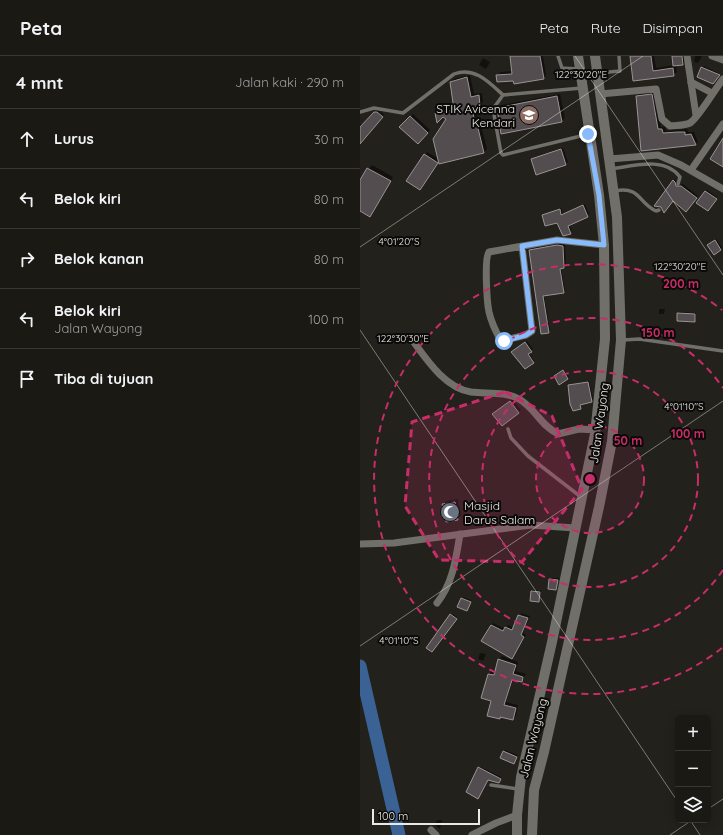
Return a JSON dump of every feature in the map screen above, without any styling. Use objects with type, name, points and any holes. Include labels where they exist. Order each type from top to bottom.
[{"type":"main road","name":"Jalan Wayong","points":[[517,835],[519,789],[596,430],[602,384],[606,310],[604,245],[599,195],[588,134],[584,88],[578,56]]},
{"type":"main road","name":"Jalan Wayong","points":[[532,835],[534,790],[544,752],[599,507],[612,442],[618,386],[621,340],[621,277],[611,164],[595,56]]},
{"type":"main road","points":[[602,384],[618,386]]},
{"type":"street","points":[[687,56],[696,116]]},
{"type":"street","points":[[712,56],[723,60]]},
{"type":"street","points":[[600,94],[653,88],[658,91],[662,119],[670,126],[690,122],[723,79]]},
{"type":"street","points":[[691,82],[712,93]]},
{"type":"street","points":[[691,170],[723,124]]},
{"type":"street","points":[[611,164],[658,155],[691,170],[723,189]]},
{"type":"street","points":[[522,246],[532,331],[517,338],[501,341],[489,312],[487,254],[493,251],[522,246],[557,240],[604,245]]},
{"type":"street","points":[[410,337],[442,375],[461,390],[512,396],[526,404],[549,428],[558,434],[579,429],[596,430]]},
{"type":"street","points":[[360,544],[394,543],[531,525],[575,528]]},
{"type":"street","points":[[437,603],[444,594],[450,582],[460,534]]},
{"type":"street","points":[[472,835],[496,823],[517,815]]},
{"type":"lane","points":[[558,56],[562,68],[580,70]]},
{"type":"lane","points":[[597,73],[620,71],[619,56]]},
{"type":"lane","points":[[360,112],[374,108],[403,113],[454,74],[462,71],[476,74],[489,82],[503,95],[584,88]]},
{"type":"lane","points":[[503,95],[493,109],[500,153],[503,155],[588,134]]},
{"type":"lane","points":[[611,164],[657,164],[675,171],[680,177],[678,184]]},
{"type":"lane","points":[[614,191],[629,190],[636,193],[652,210],[660,210]]},
{"type":"lane","points":[[621,340],[639,339],[723,351]]},
{"type":"lane","points":[[508,429],[511,438],[528,456],[582,498]]},
{"type":"lane","points":[[491,786],[519,789]]},
{"type":"highlighted area","points":[[505,392],[552,416],[582,489],[522,562],[439,560],[405,506],[412,422]]},
{"type":"building","points":[[510,56],[540,56],[544,79],[514,84],[513,81],[497,82],[496,75],[512,74]]},
{"type":"building","points":[[630,56],[651,56],[653,71],[673,68],[674,76],[633,81]]},
{"type":"building","points":[[672,56],[682,56],[683,65],[673,66]]},
{"type":"building","points":[[701,67],[720,75],[713,84],[697,77]]},
{"type":"building","points":[[467,77],[471,97],[479,95],[480,106],[472,107],[475,124],[477,124],[484,153],[439,164],[433,139],[446,119],[443,117],[437,123],[435,113],[454,110],[450,82]]},
{"type":"building","points":[[652,94],[658,129],[662,129],[663,133],[685,132],[685,135],[691,134],[696,145],[641,151],[636,96]]},
{"type":"building","name":"STIK Avicenna Kendari","points":[[557,96],[562,122],[501,134],[497,108]]},
{"type":"building","points":[[374,112],[377,112],[383,117],[360,144],[360,127]]},
{"type":"building","points":[[410,116],[428,133],[418,144],[399,127]]},
{"type":"building","points":[[723,138],[723,167],[710,159]]},
{"type":"building","points":[[561,149],[566,165],[536,175],[531,159]]},
{"type":"building","points":[[424,154],[438,163],[420,190],[406,181]]},
{"type":"building","points":[[367,168],[391,181],[370,217],[360,211],[360,180]]},
{"type":"building","points":[[673,180],[676,186],[681,186],[697,198],[686,212],[673,201],[664,213],[661,207],[654,206]]},
{"type":"building","points":[[705,191],[717,199],[708,211],[696,203]]},
{"type":"building","points":[[583,205],[588,217],[568,226],[571,234],[563,236],[557,223],[545,226],[542,215],[560,209],[561,215]]},
{"type":"building","points":[[715,240],[721,250],[714,255],[707,245]]},
{"type":"building","points":[[557,245],[563,246],[564,268],[560,269],[564,293],[543,296],[549,333],[541,334],[529,250]]},
{"type":"building","points":[[677,313],[695,314],[695,322],[677,321]]},
{"type":"building","points":[[525,342],[532,352],[528,354],[534,363],[525,369],[511,352]]},
{"type":"building","points":[[563,370],[568,379],[559,385],[554,376]]},
{"type":"building","points":[[588,382],[592,402],[580,405],[581,409],[573,411],[570,404],[568,385]]},
{"type":"building","points":[[510,401],[519,413],[502,426],[492,414]]},
{"type":"building","name":"Masjid Darus Salam","points":[[455,502],[458,520],[446,522],[442,504]]},
{"type":"building","points":[[549,579],[558,580],[556,590],[548,589]]},
{"type":"building","points":[[531,591],[540,592],[539,602],[530,601]]},
{"type":"building","points":[[461,598],[471,602],[467,611],[457,607]]},
{"type":"building","points":[[450,614],[457,619],[432,652],[426,648]]},
{"type":"building","points":[[518,615],[528,618],[521,635],[524,637],[512,659],[481,641],[491,625],[503,631],[505,627],[512,630]]},
{"type":"building","points":[[498,659],[516,665],[513,674],[523,677],[522,682],[512,680],[504,705],[516,708],[513,720],[487,716],[491,701],[481,698],[488,674],[494,675]]},
{"type":"building","points":[[503,751],[517,757],[514,764],[500,758]]},
{"type":"building","points":[[478,767],[501,779],[499,783],[488,780],[478,799],[466,792]]},
{"type":"waterway","points":[[360,666],[399,835]]},
{"type":"place","name":"STIK Avicenna Kendari","points":[[529,115]]},
{"type":"place","name":"Masjid Darus Salam","points":[[450,512]]},
{"type":"route","points":[[504,341],[530,334],[532,331],[522,246],[557,240],[604,245],[599,195],[588,134]]}]
